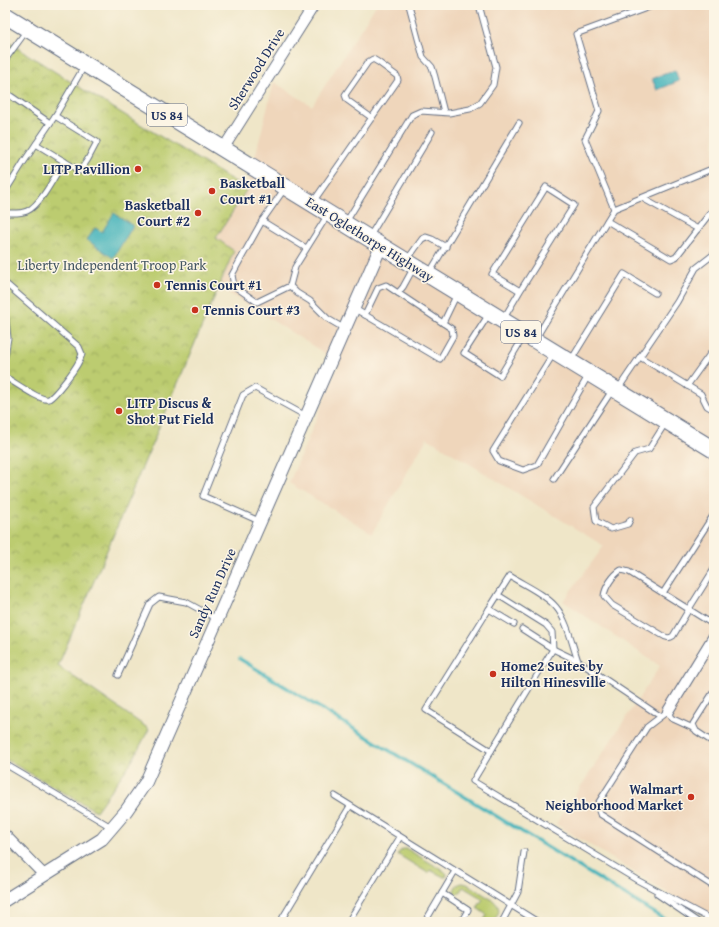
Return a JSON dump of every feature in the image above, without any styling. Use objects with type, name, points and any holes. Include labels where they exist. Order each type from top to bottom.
[{"type":"highway","name":"East Oglethorpe Highway","points":[[5,15],[714,450]]},
{"type":"street","name":"Sherwood Drive","points":[[223,149],[314,5]]},
{"type":"street","name":"Sandy Run Drive","points":[[5,900],[102,839],[126,811],[146,782],[354,308],[375,242]]},
{"type":"street","points":[[664,713],[714,636]]},
{"type":"street","points":[[5,835],[44,875]]},
{"type":"lane","points":[[409,5],[423,57],[432,67],[444,112]]},
{"type":"lane","points":[[344,224],[412,115],[421,111],[449,113],[470,109],[480,103],[493,84],[496,67],[480,5]]},
{"type":"lane","points":[[614,209],[584,139],[599,111],[576,34],[655,5]]},
{"type":"lane","points":[[5,60],[27,29]]},
{"type":"lane","points":[[312,203],[372,118],[398,80],[397,76],[373,59],[368,62],[345,95],[347,100],[372,118]]},
{"type":"lane","points":[[5,192],[55,116],[85,64]]},
{"type":"lane","points":[[5,92],[50,123]]},
{"type":"lane","points":[[36,144],[80,171],[97,142],[55,116]]},
{"type":"lane","points":[[428,275],[519,123]]},
{"type":"lane","points":[[375,242],[432,132]]},
{"type":"lane","points":[[5,213],[22,213],[32,208],[41,198],[64,161]]},
{"type":"lane","points":[[520,291],[492,274],[546,187],[574,205],[520,291],[464,353],[500,376],[530,338],[614,209],[714,168]]},
{"type":"lane","points":[[286,187],[262,221],[232,275],[234,286],[257,302],[290,286],[295,267],[329,214]]},
{"type":"lane","points":[[642,198],[698,229]]},
{"type":"lane","points":[[607,221],[671,259],[676,257],[714,208]]},
{"type":"lane","points":[[262,221],[306,248]]},
{"type":"lane","points":[[398,293],[403,287],[410,264],[422,239],[426,237],[432,238],[446,247]]},
{"type":"lane","points":[[554,479],[615,390],[640,357],[677,302],[696,268],[714,254]]},
{"type":"lane","points":[[570,362],[624,274],[654,293]]},
{"type":"lane","points":[[5,283],[79,347],[82,354],[80,361],[73,372],[48,400],[37,396],[5,377]]},
{"type":"lane","points":[[354,308],[440,359],[453,336],[452,329],[386,285],[378,288],[365,314]]},
{"type":"lane","points":[[290,286],[297,293],[310,301],[328,319],[344,329]]},
{"type":"lane","points":[[443,323],[458,293]]},
{"type":"lane","points":[[5,313],[8,338],[5,356]]},
{"type":"lane","points":[[555,353],[493,451],[499,461],[523,470],[537,465],[589,374]]},
{"type":"lane","points":[[687,386],[710,354],[714,353]]},
{"type":"lane","points":[[640,357],[701,394],[707,406],[714,410]]},
{"type":"lane","points":[[260,521],[203,496],[243,395],[255,388],[306,416]]},
{"type":"lane","points":[[630,520],[628,524],[611,529],[596,521],[594,507],[635,453],[649,449],[666,421]]},
{"type":"lane","points":[[663,593],[714,514]]},
{"type":"lane","points":[[714,569],[689,610],[673,636],[670,638],[666,638],[612,605],[604,596],[605,591],[614,576],[621,570],[629,572],[689,610],[714,625]]},
{"type":"lane","points":[[491,751],[426,710],[510,576],[543,596],[555,606],[561,614],[567,628],[578,661]]},
{"type":"lane","points":[[498,595],[546,625],[552,632],[553,649],[473,781],[637,880],[714,921]]},
{"type":"lane","points":[[118,675],[150,604],[159,596],[186,602],[217,619]]},
{"type":"lane","points":[[489,609],[514,624]]},
{"type":"lane","points":[[522,629],[553,649],[578,661],[671,718],[695,729],[714,743]]},
{"type":"lane","points":[[695,729],[693,724],[714,690]]},
{"type":"lane","points":[[664,713],[647,727],[597,805],[598,810],[600,814],[714,886]]},
{"type":"lane","points":[[5,764],[111,828]]},
{"type":"lane","points":[[334,796],[538,922]]},
{"type":"lane","points":[[280,922],[350,806]]},
{"type":"lane","points":[[348,922],[400,837]]},
{"type":"lane","points":[[502,922],[518,892],[524,852]]},
{"type":"lane","points":[[425,922],[455,871]]},
{"type":"lane","points":[[637,880],[698,922]]},
{"type":"lane","points":[[442,893],[468,910],[461,922]]},
{"type":"shaded area","points":[[376,5],[714,5],[714,921],[556,824],[660,666],[563,601],[604,546],[427,438],[372,533],[289,483],[340,363],[219,287],[234,251],[216,239],[247,189],[274,82],[312,106]]},
{"type":"green space","name":"Liberty Independent Troop Park","points":[[5,40],[82,89],[247,189],[216,238],[234,251],[58,666],[149,729],[132,761],[96,811],[5,759]]},
{"type":"green space","points":[[403,849],[407,849],[444,871],[447,874],[446,877],[430,870],[428,873],[397,854]]},
{"type":"green space","points":[[461,883],[467,884],[494,901],[499,909],[499,912],[493,922],[483,922],[487,915],[477,908],[483,899],[463,887],[459,893],[456,894],[454,892],[456,886]]},
{"type":"water","points":[[675,70],[679,81],[657,90],[652,79]]},
{"type":"water","points":[[114,213],[133,226],[113,258],[87,240],[95,228],[102,232]]},
{"type":"waterway","points":[[240,659],[669,922]]},
{"type":"place","name":"LITP Pavillion","points":[[138,169]]},
{"type":"place","name":"Basketball Court #1","points":[[212,191]]},
{"type":"place","name":"Basketball Court #2","points":[[198,213]]},
{"type":"place","name":"Tennis Court #1","points":[[157,285]]},
{"type":"place","name":"Tennis Court #3","points":[[195,310]]},
{"type":"place","name":"LITP Discus & Shot Put Field","points":[[119,411]]},
{"type":"place","name":"Home2 Suites by Hilton Hinesville","points":[[493,674]]},
{"type":"place","name":"Walmart Neighborhood Market","points":[[691,797]]}]
